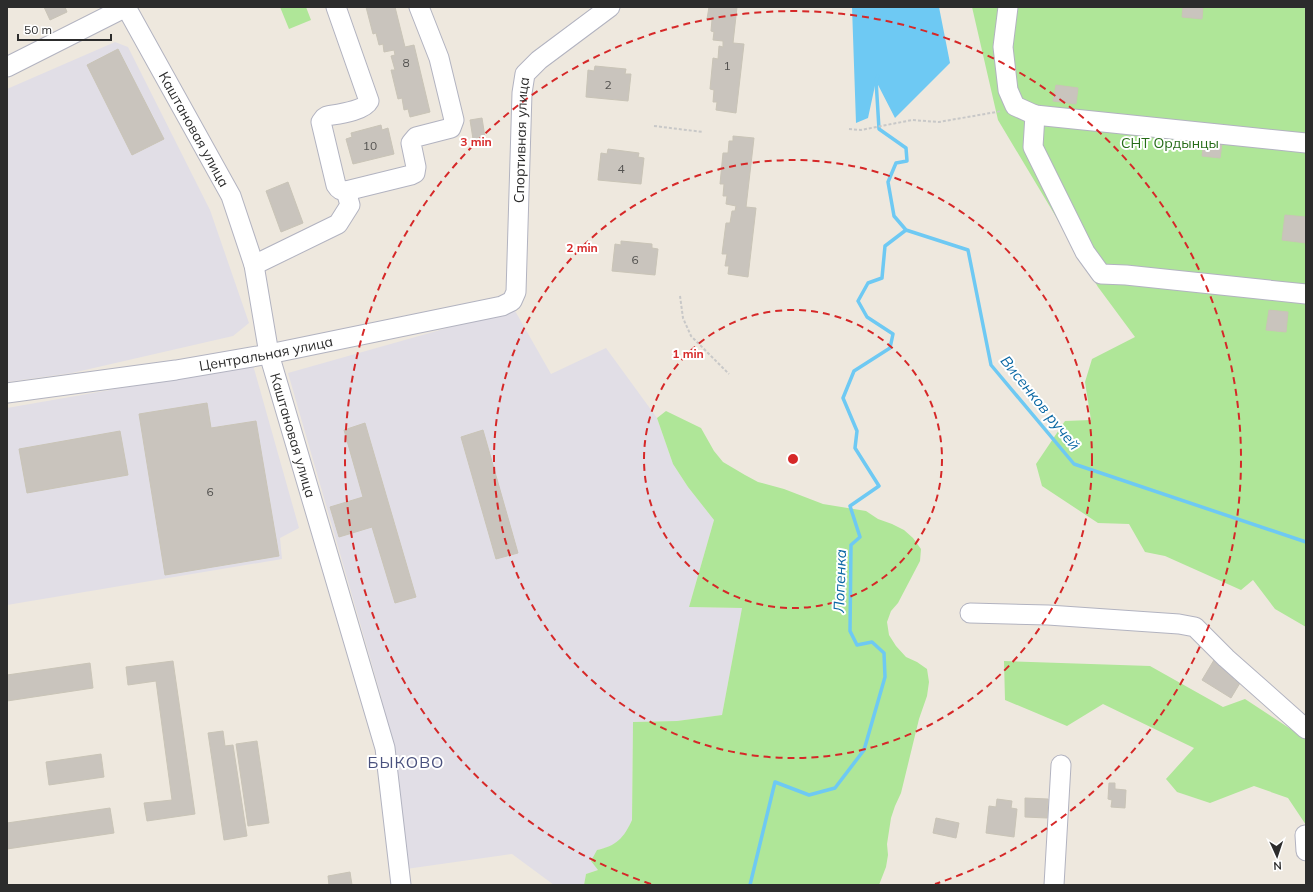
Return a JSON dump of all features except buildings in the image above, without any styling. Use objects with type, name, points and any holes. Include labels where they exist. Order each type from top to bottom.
[{"type":"street","points":[[7,66],[126,7]]},
{"type":"street","name":"Каштановая улица","points":[[126,7],[231,196],[254,265],[269,354],[385,748],[401,885]]},
{"type":"street","points":[[336,7],[369,101],[367,105],[361,108],[327,116],[321,122],[336,185],[338,189],[342,191],[415,173],[416,167],[411,143],[416,137],[447,130],[454,124],[439,58],[419,7]]},
{"type":"street","name":"Спортивная улица","points":[[516,292],[522,93],[525,74],[539,60],[610,7]]},
{"type":"street","points":[[1008,7],[1003,47],[1008,90],[1015,106],[1035,115],[1306,143]]},
{"type":"street","points":[[1035,115],[1033,147],[1085,252],[1102,274],[1126,275],[1306,294]]},
{"type":"street","points":[[254,265],[338,224],[350,205],[346,191]]},
{"type":"street","name":"Центральная улица","points":[[7,393],[176,370],[269,354],[502,306],[512,300],[516,292]]},
{"type":"street","points":[[970,613],[1048,615],[1179,624],[1195,627],[1226,658],[1306,729]]},
{"type":"street","points":[[1054,885],[1060,765]]},
{"type":"path","points":[[849,129],[861,130],[912,120],[939,122],[1003,110]]},
{"type":"path","points":[[654,126],[703,132]]},
{"type":"path","points":[[680,296],[683,318],[691,336],[729,374]]},
{"type":"shaded area","points":[[115,42],[128,47],[210,210],[249,323],[233,336],[72,373],[7,382],[7,89]]},
{"type":"shaded area","points":[[514,309],[551,374],[606,348],[657,418],[673,464],[688,487],[714,520],[689,607],[742,608],[722,715],[677,721],[633,722],[632,820],[627,831],[619,841],[609,847],[597,850],[598,870],[586,874],[584,885],[554,885],[512,854],[406,869],[381,696],[288,373]]},
{"type":"shaded area","points":[[253,365],[299,528],[280,538],[282,559],[7,605],[7,408]]},
{"type":"green space","points":[[280,7],[306,7],[311,20],[289,29]]},
{"type":"green space","name":"СНТ Ордынцы","points":[[972,7],[1306,7],[1306,627],[1275,609],[1253,580],[1241,590],[1165,556],[1145,552],[1129,524],[1098,523],[1042,486],[1036,464],[1065,421],[1091,420],[1085,382],[1092,359],[1135,337],[1098,287],[998,120]]},
{"type":"green space","points":[[666,411],[701,428],[714,451],[723,462],[745,475],[758,482],[784,489],[823,504],[866,511],[878,519],[904,530],[913,538],[921,549],[920,561],[898,603],[891,611],[887,622],[889,635],[896,646],[906,657],[927,669],[929,682],[927,696],[919,719],[901,793],[891,818],[887,844],[888,855],[886,867],[879,885],[584,885],[586,874],[598,870],[591,861],[597,850],[609,846],[619,840],[626,832],[632,820],[633,722],[677,721],[722,715],[742,608],[689,607],[714,520],[688,487],[673,464],[657,418]]},
{"type":"green space","points":[[1004,661],[1150,666],[1223,707],[1245,699],[1306,739],[1306,825],[1288,798],[1254,786],[1210,803],[1177,792],[1166,779],[1194,748],[1103,704],[1067,726],[1005,700]]},
{"type":"water","points":[[852,7],[939,7],[950,63],[895,118],[876,81],[868,118],[856,123]]},
{"type":"waterway","name":"Лопенка","points":[[750,885],[775,782],[809,795],[835,788],[864,750],[885,677],[884,653],[872,642],[857,645],[850,631],[851,545],[860,537],[850,506],[879,486],[855,448],[857,431],[843,398],[854,371],[890,348],[893,334],[867,317],[858,301],[868,283],[882,278],[885,246],[906,230],[894,216],[888,182],[896,163],[907,161],[906,148],[879,129],[876,80],[878,76]]},
{"type":"waterway","name":"Висенков ручей","points":[[906,230],[968,250],[991,365],[1074,464],[1306,542]]},
{"type":"district","name":"БЫКОВО","points":[[406,762]]}]
